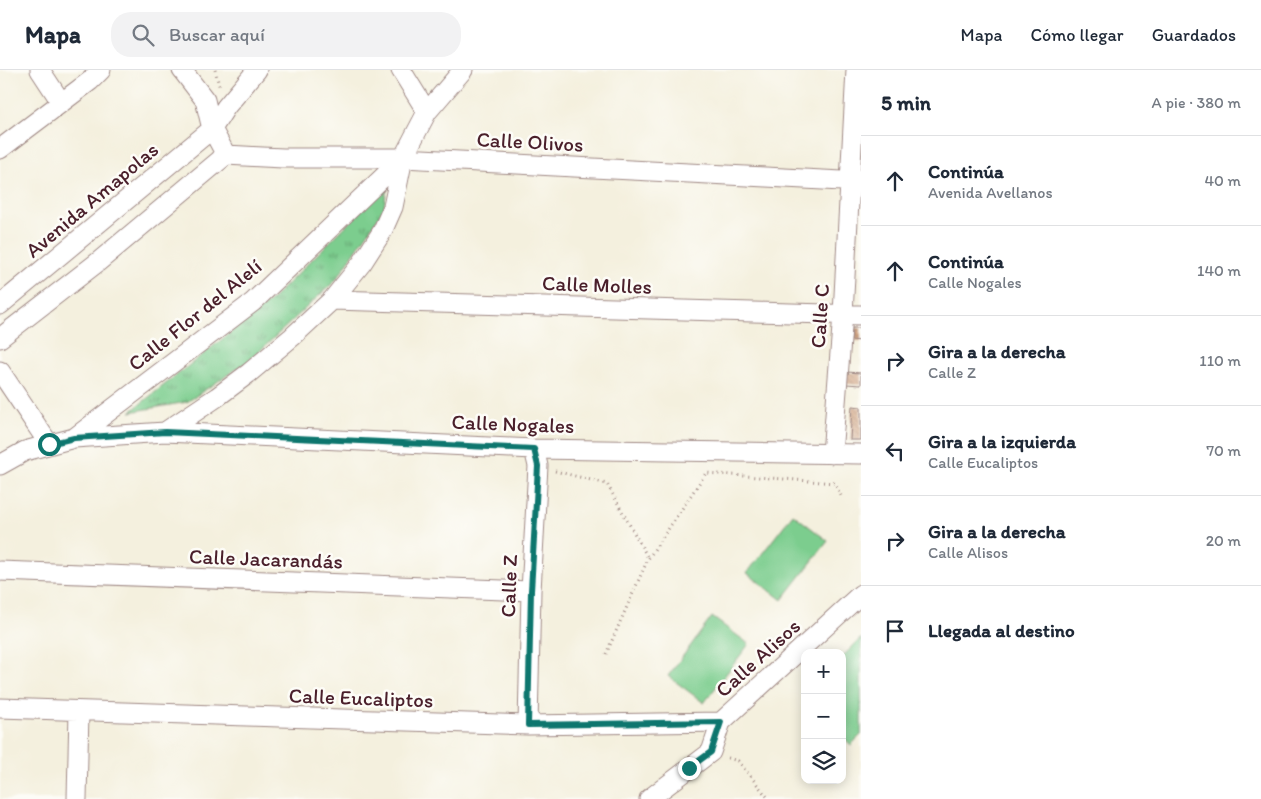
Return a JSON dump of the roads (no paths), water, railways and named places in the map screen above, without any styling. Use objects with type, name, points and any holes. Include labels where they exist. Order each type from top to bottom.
[{"type":"street","points":[[40,70],[61,102]]},
{"type":"street","points":[[2,144],[61,102],[101,70]]},
{"type":"street","points":[[0,338],[98,262],[226,155],[212,129],[205,100],[182,70]]},
{"type":"street","name":"Avenida Amapolas","points":[[0,305],[212,129],[226,107],[256,70]]},
{"type":"street","points":[[401,70],[427,112]]},
{"type":"street","points":[[165,432],[250,373],[332,300],[362,263],[382,232],[393,206],[403,158],[427,112],[463,70]]},
{"type":"street","name":"Calle C","points":[[832,454],[852,314],[856,182],[856,70]]},
{"type":"street","name":"Calle Olivos","points":[[226,155],[283,158],[403,158],[856,182]]},
{"type":"street","name":"Calle Flor del Alelí","points":[[74,438],[253,302],[403,158]]},
{"type":"street","name":"Calle Molles","points":[[332,300],[852,314]]},
{"type":"street","points":[[0,371],[49,444]]},
{"type":"street","name":"Calle Nogales","points":[[74,438],[165,432],[536,457],[861,454]]},
{"type":"street","points":[[0,465],[25,451],[74,438]]},
{"type":"street","name":"Calle Z","points":[[528,725],[536,457]]},
{"type":"street","name":"Calle Jacarandás","points":[[0,571],[531,591]]},
{"type":"street","name":"Calle Alisos","points":[[650,799],[711,752],[721,722],[861,594]]},
{"type":"street","name":"Calle Eucaliptos","points":[[0,708],[528,725],[721,722]]},
{"type":"street","points":[[77,799],[79,712]]}]
